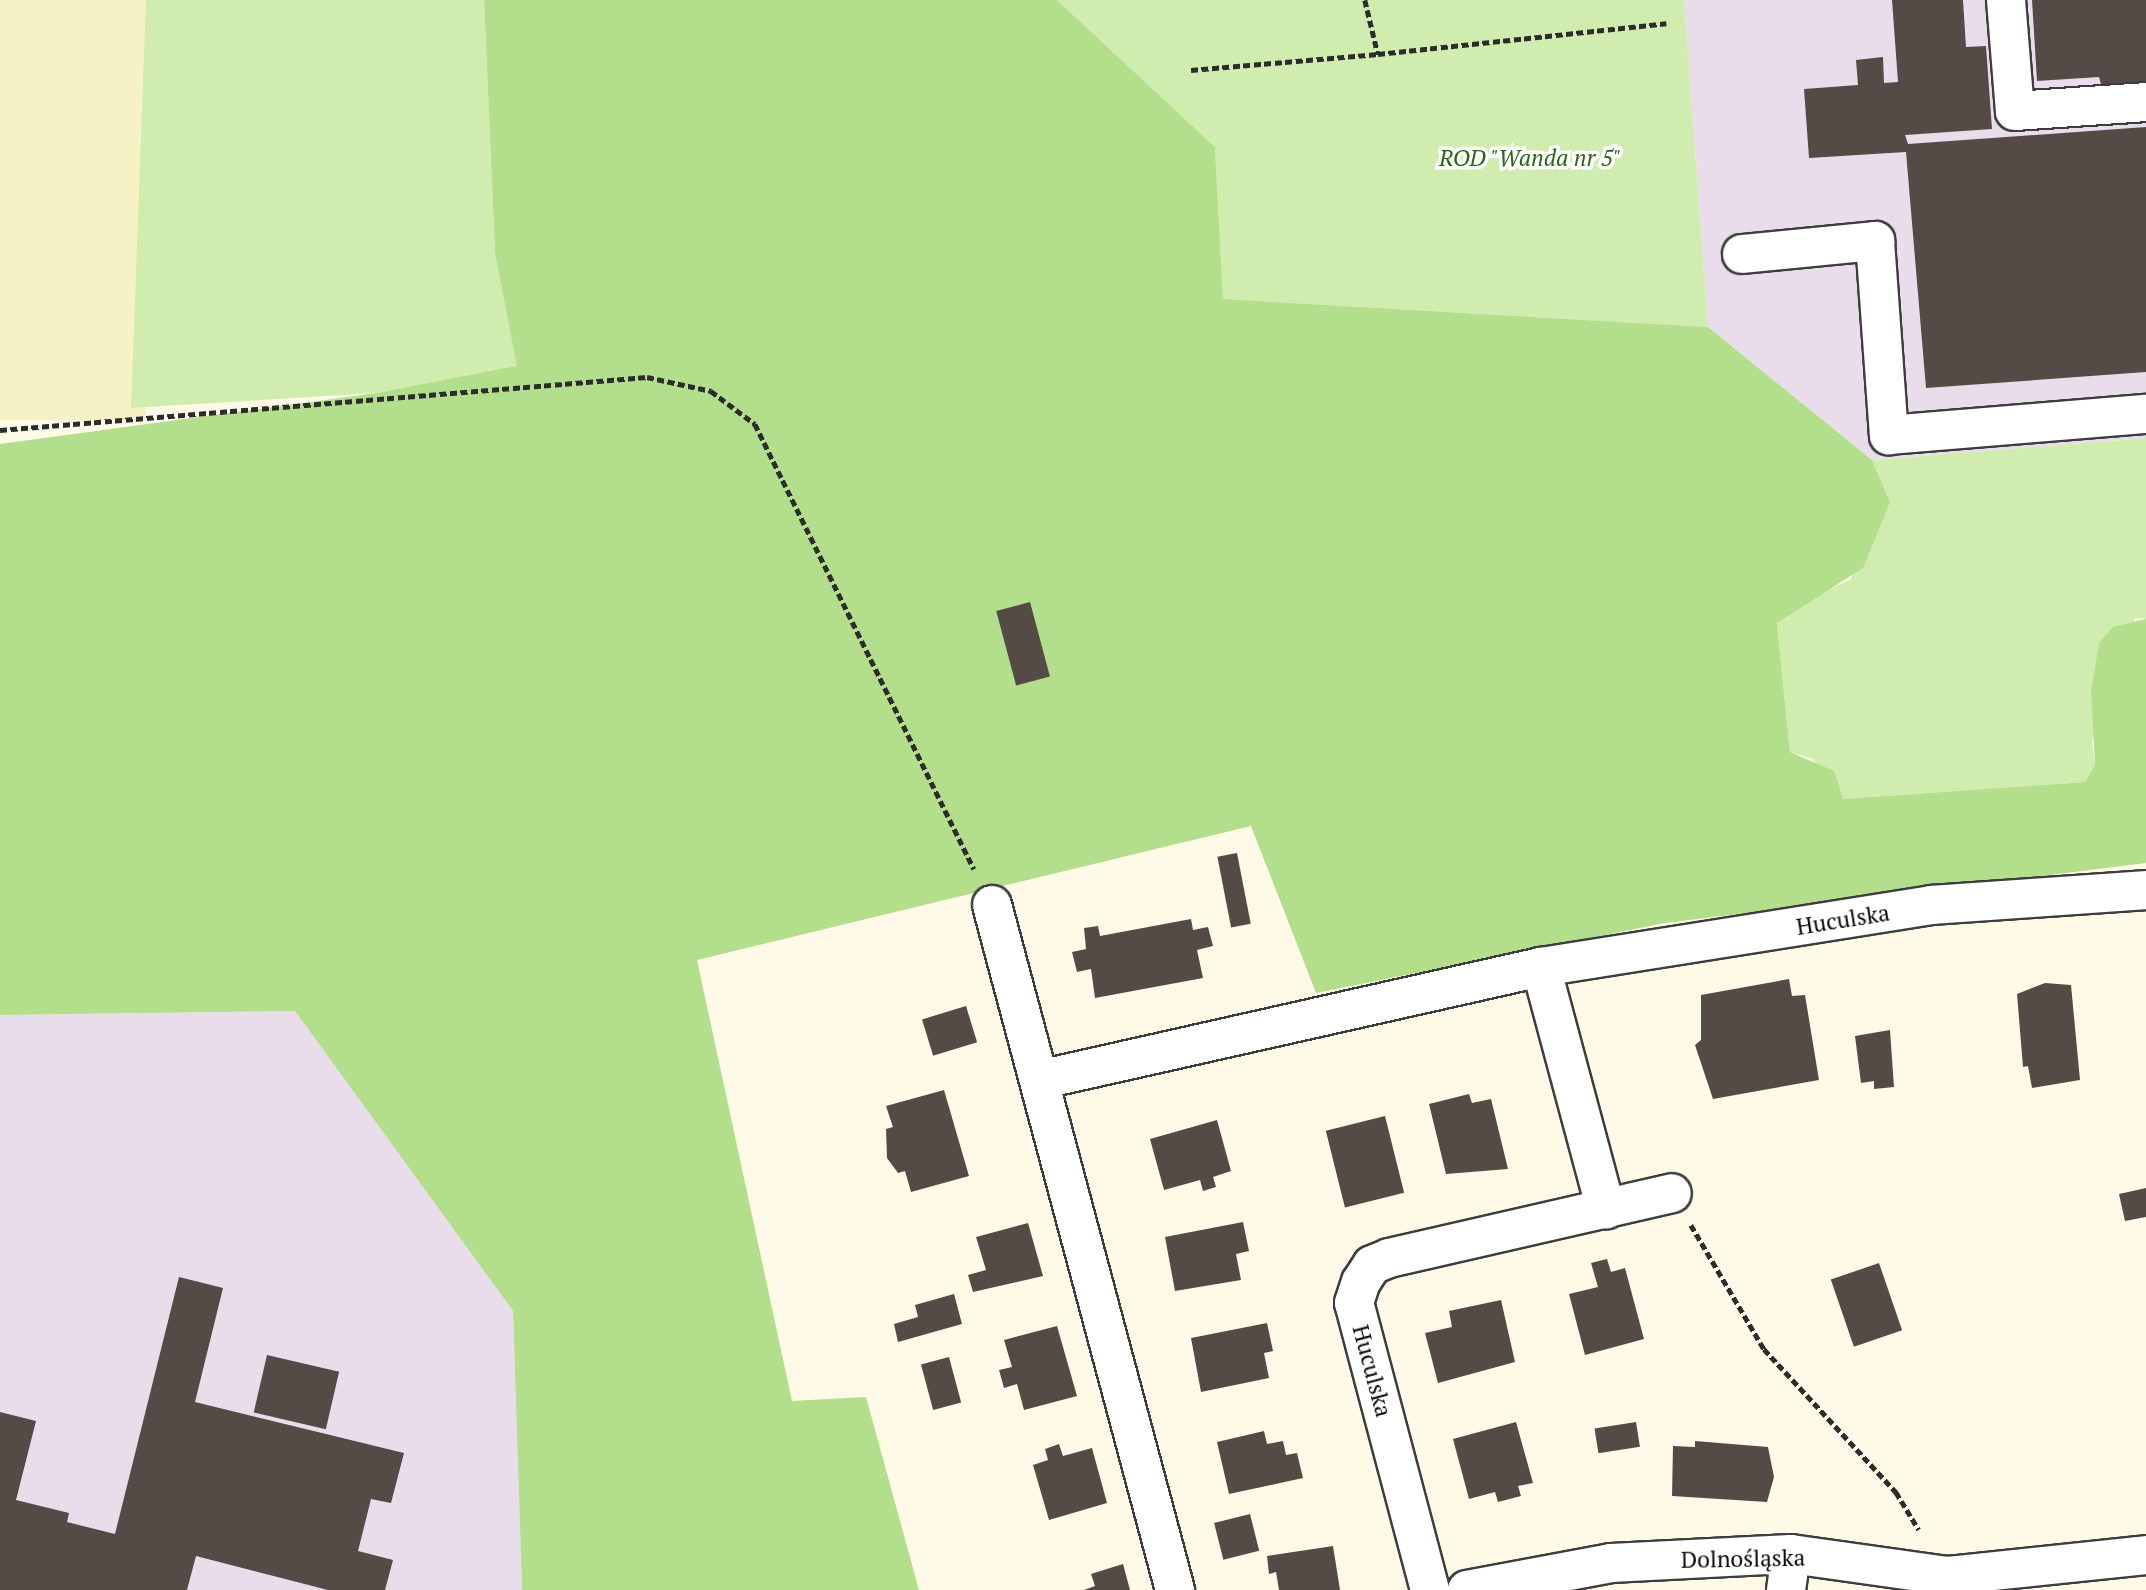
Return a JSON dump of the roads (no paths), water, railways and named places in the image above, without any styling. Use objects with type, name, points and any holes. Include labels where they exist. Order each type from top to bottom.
[{"type":"street","points":[[2006,0],[2015,111],[2146,102]]},
{"type":"street","points":[[1742,254],[1875,241],[1889,435],[2146,414]]},
{"type":"street","name":"Huculska","points":[[1039,1080],[1541,967],[1932,905],[2146,891]]},
{"type":"street","points":[[992,905],[1175,1590]]},
{"type":"street","points":[[1541,967],[1606,1209]]},
{"type":"street","name":"Huculska","points":[[1430,1590],[1354,1303],[1361,1282],[1372,1265],[1389,1258],[1672,1193]]},
{"type":"street","name":"Dolnośląska","points":[[1467,1590],[1611,1563],[1789,1572],[1947,1576],[2146,1555]]},
{"type":"park label","name":"ROD \"Wanda nr 5\"","points":[[1530,158]]}]
